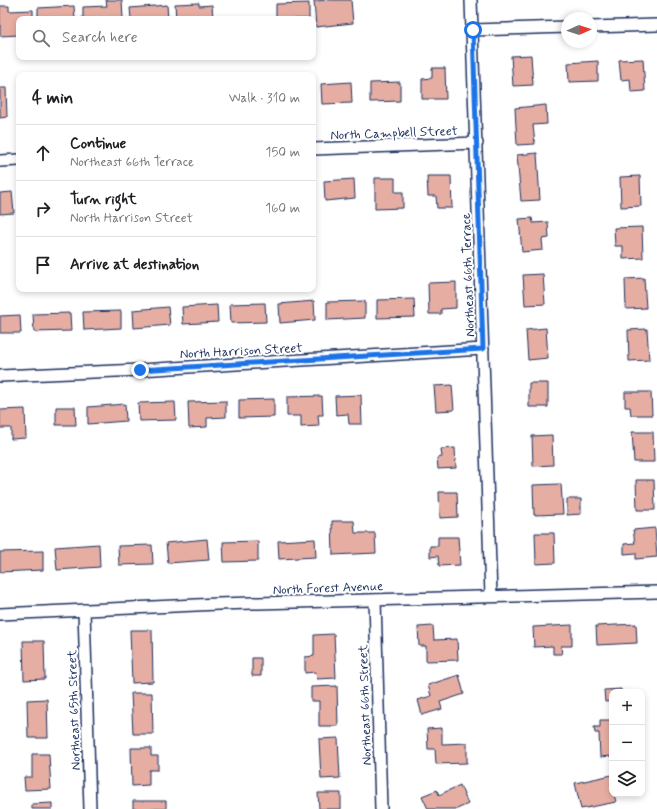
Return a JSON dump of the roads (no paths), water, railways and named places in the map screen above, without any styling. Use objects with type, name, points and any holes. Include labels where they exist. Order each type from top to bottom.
[{"type":"street","name":"Northeast 66th Terrace","points":[[471,0],[477,143],[491,596]]},
{"type":"street","points":[[597,27],[657,25]]},
{"type":"street","points":[[473,30],[561,27]]},
{"type":"street","name":"North Campbell Street","points":[[316,149],[477,143]]},
{"type":"street","points":[[0,161],[16,160]]},
{"type":"street","name":"North Harrison Street","points":[[0,376],[140,370],[483,349]]},
{"type":"street","name":"North Forest Avenue","points":[[0,614],[218,604],[657,592]]},
{"type":"street","name":"Northeast 66th Street","points":[[375,600],[381,809]]},
{"type":"street","name":"Northeast 65th Street","points":[[84,610],[90,809]]}]
